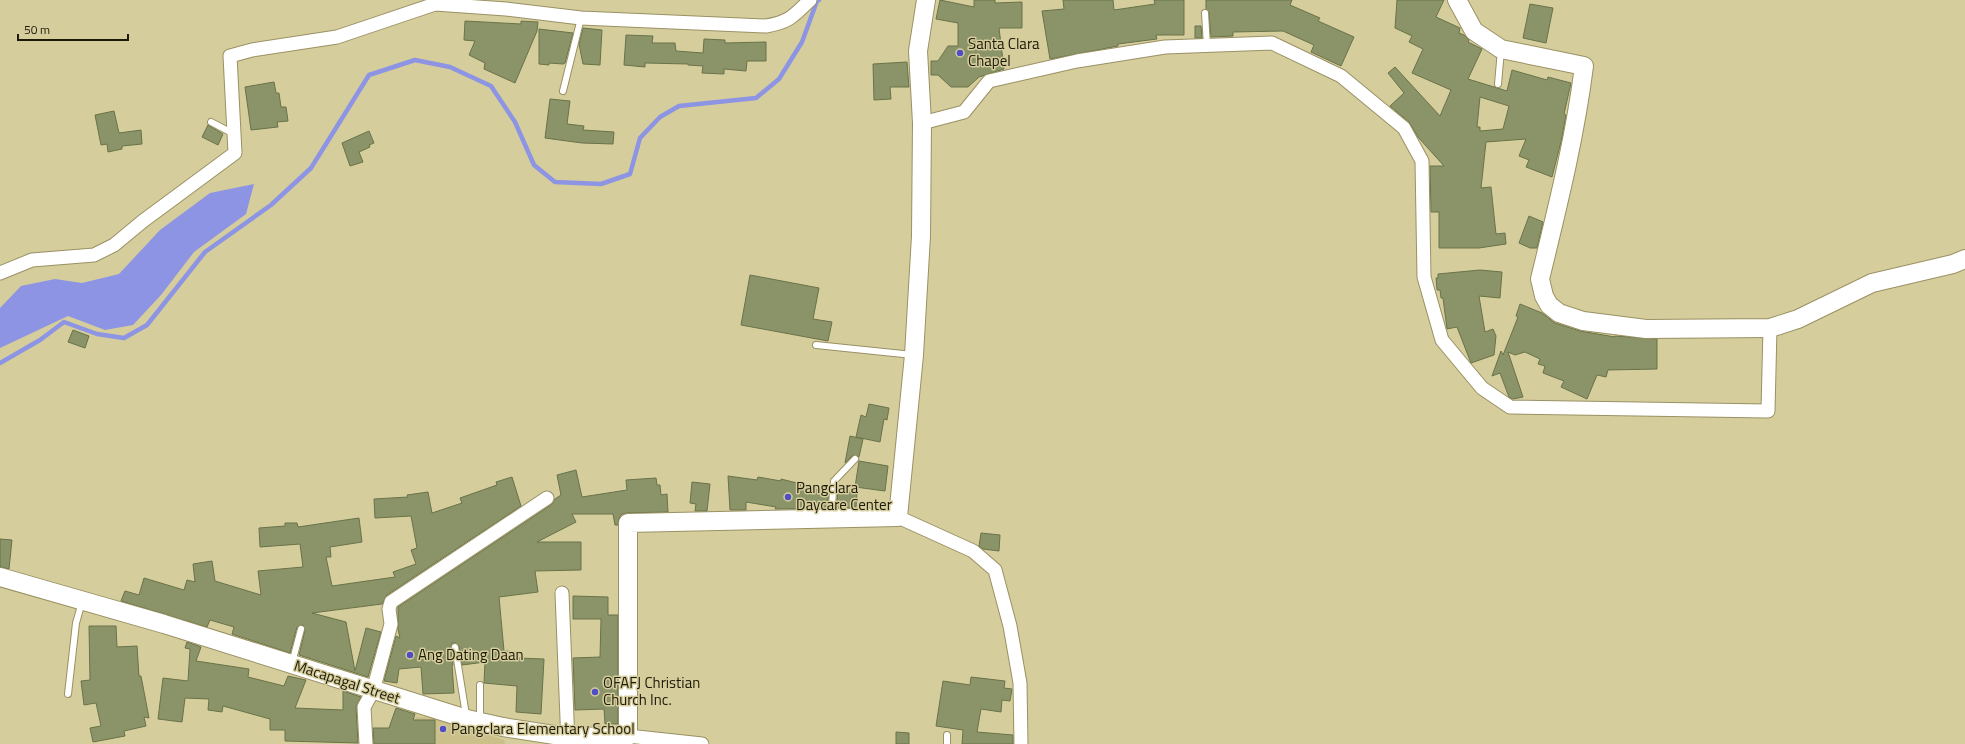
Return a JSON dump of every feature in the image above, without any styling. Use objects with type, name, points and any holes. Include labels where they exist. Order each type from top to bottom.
[{"type":"street","points":[[0,273],[32,260],[94,255],[114,245],[143,221],[235,153],[230,56],[252,50],[337,36],[435,4],[506,9],[581,18],[766,26],[783,23],[794,16],[810,0]]},
{"type":"street","points":[[898,517],[914,355],[921,236],[922,123],[918,51],[926,0]]},
{"type":"street","points":[[1457,0],[1474,31],[1501,49],[1584,66],[1579,107],[1568,161],[1540,279],[1544,296],[1549,305],[1559,313],[1583,321],[1646,329],[1770,328],[1798,319],[1872,283],[1953,264],[1965,259]]},
{"type":"street","points":[[922,123],[964,112],[989,81],[1077,61],[1166,47],[1272,43],[1341,76],[1404,128],[1422,161],[1424,277],[1442,340],[1482,388],[1510,407],[1768,412],[1770,328]]},
{"type":"street","points":[[366,744],[364,707],[373,691],[391,624],[389,609],[390,602],[547,498]]},
{"type":"street","points":[[628,736],[628,523],[830,520],[898,517],[973,551],[995,570],[1010,626],[1020,684],[1021,744]]},
{"type":"street","name":"Macapagal Street","points":[[0,577],[83,600],[373,691],[473,720],[567,741],[628,736],[702,744]]},
{"type":"street","points":[[562,593],[567,741]]},
{"type":"lane","points":[[1204,13],[1207,46]]},
{"type":"lane","points":[[563,91],[581,18]]},
{"type":"lane","points":[[1498,84],[1501,49]]},
{"type":"lane","points":[[211,122],[234,134]]},
{"type":"lane","points":[[816,345],[914,355]]},
{"type":"lane","points":[[830,520],[834,481],[854,459]]},
{"type":"lane","points":[[68,694],[76,622],[83,600]]},
{"type":"lane","points":[[292,665],[301,629]]},
{"type":"lane","points":[[455,647],[473,720]]},
{"type":"lane","points":[[473,720],[480,685]]},
{"type":"lane","points":[[947,735],[947,744]]},
{"type":"shaded area","name":"Pangclara Elementary School","points":[[415,717],[436,717],[504,740],[505,744],[416,744]]},
{"type":"water","points":[[254,184],[246,214],[194,252],[161,295],[133,325],[105,330],[68,316],[0,348],[0,308],[21,286],[55,279],[82,283],[119,274],[160,230],[210,193]]},
{"type":"building","points":[[940,0],[974,7],[974,0],[995,0],[995,3],[1022,2],[1022,28],[999,28],[1004,69],[979,77],[968,87],[951,87],[938,75],[931,75],[931,61],[938,61],[948,46],[958,46],[958,23],[936,19]]},
{"type":"building","points":[[1063,0],[1113,0],[1114,10],[1155,4],[1154,0],[1184,0],[1184,35],[1156,35],[1157,39],[1118,44],[1118,46],[1050,59],[1042,11],[1064,9]]},
{"type":"building","points":[[1206,0],[1292,0],[1290,5],[1320,18],[1318,21],[1354,37],[1341,66],[1311,52],[1314,45],[1283,31],[1233,32],[1233,36],[1211,37],[1209,13],[1206,9]]},
{"type":"building","points":[[1397,0],[1444,0],[1436,17],[1460,28],[1459,33],[1464,35],[1469,40],[1468,42],[1482,49],[1468,79],[1507,91],[1512,70],[1547,80],[1548,77],[1571,83],[1564,114],[1566,115],[1561,142],[1552,177],[1526,167],[1529,160],[1519,156],[1526,139],[1486,142],[1481,188],[1491,187],[1496,234],[1505,233],[1506,244],[1479,248],[1439,248],[1439,212],[1431,212],[1430,166],[1444,166],[1418,137],[1409,122],[1390,106],[1404,93],[1388,73],[1395,67],[1440,116],[1451,90],[1412,73],[1423,49],[1409,42],[1412,36],[1395,28]],"holes":[[[1480,97],[1509,106],[1503,129],[1480,131],[1480,127],[1477,127]]]},
{"type":"building","points":[[1530,4],[1553,8],[1546,43],[1523,38]]},
{"type":"building","points":[[465,21],[521,24],[521,21],[538,22],[537,31],[515,83],[484,69],[485,63],[469,55],[475,41],[464,40]]},
{"type":"building","points":[[1195,26],[1201,26],[1202,38],[1195,38]]},
{"type":"building","points":[[583,28],[602,30],[600,65],[583,64],[579,44]]},
{"type":"building","points":[[539,29],[573,33],[565,63],[549,63],[549,65],[539,64]]},
{"type":"building","points":[[626,35],[653,36],[652,43],[675,43],[676,51],[703,53],[704,39],[725,40],[725,43],[766,42],[766,61],[747,61],[746,71],[724,69],[724,74],[702,73],[703,66],[688,64],[645,63],[645,67],[624,65]]},
{"type":"building","points":[[907,62],[909,87],[890,87],[891,99],[874,100],[873,64]]},
{"type":"building","points":[[274,82],[276,93],[279,93],[281,107],[286,107],[288,121],[277,122],[278,127],[251,130],[245,87]]},
{"type":"building","points":[[550,99],[570,101],[567,124],[584,126],[583,130],[614,132],[613,144],[582,143],[545,138]]},
{"type":"building","points":[[114,111],[119,133],[141,130],[142,144],[122,146],[122,149],[108,152],[107,144],[101,145],[95,115]]},
{"type":"building","points":[[208,125],[223,134],[218,145],[202,137]]},
{"type":"building","points":[[369,131],[374,143],[369,145],[370,147],[359,152],[363,162],[350,166],[342,143]]},
{"type":"building","points":[[1529,216],[1543,222],[1537,248],[1530,248],[1519,243]]},
{"type":"building","points":[[1480,270],[1502,272],[1500,298],[1479,296],[1485,332],[1493,329],[1496,336],[1494,355],[1471,363],[1457,327],[1447,329],[1443,298],[1441,298],[1440,290],[1437,290],[1436,278],[1438,278],[1438,274]]},
{"type":"building","points":[[750,275],[819,288],[813,319],[832,322],[828,341],[741,325]]},
{"type":"building","points":[[1520,304],[1542,313],[1555,323],[1580,331],[1615,337],[1657,339],[1657,369],[1608,370],[1606,377],[1597,375],[1587,399],[1561,387],[1564,381],[1543,373],[1545,366],[1538,364],[1540,359],[1525,352],[1515,355],[1508,352],[1523,397],[1513,399],[1509,397],[1500,373],[1492,376],[1501,351],[1503,355],[1518,317],[1516,316]]},
{"type":"building","points":[[73,330],[89,336],[85,348],[68,342]]},
{"type":"building","points":[[869,404],[889,408],[887,420],[884,419],[880,442],[856,437],[861,415],[866,417]]},
{"type":"building","points":[[850,436],[863,439],[859,457],[853,455],[845,463]]},
{"type":"building","points":[[859,461],[888,466],[885,491],[855,487]]},
{"type":"building","points":[[576,470],[582,497],[627,490],[626,480],[656,478],[657,485],[660,485],[661,495],[667,494],[668,512],[622,514],[619,518],[618,525],[615,525],[613,514],[572,514],[576,522],[537,542],[581,542],[581,570],[535,571],[538,592],[499,597],[504,651],[519,652],[518,658],[544,659],[541,714],[516,712],[517,686],[484,683],[485,662],[462,665],[459,646],[456,643],[452,643],[451,647],[454,693],[423,694],[421,667],[399,669],[397,683],[384,681],[396,636],[400,638],[398,629],[398,607],[551,505],[555,499],[561,495],[557,475]]},
{"type":"building","points":[[728,476],[757,480],[758,477],[781,481],[781,479],[801,484],[800,488],[829,491],[827,508],[775,509],[776,507],[746,502],[746,510],[730,510]]},
{"type":"building","points":[[512,477],[521,506],[387,595],[382,604],[312,613],[346,622],[355,671],[366,628],[381,632],[368,677],[299,655],[305,630],[303,625],[297,627],[290,653],[232,634],[234,627],[210,620],[207,627],[121,601],[125,591],[139,595],[144,578],[184,590],[187,580],[195,582],[193,564],[212,561],[215,581],[261,595],[258,571],[303,567],[300,544],[260,547],[259,528],[285,526],[285,523],[297,523],[298,527],[359,518],[362,542],[330,547],[331,557],[326,557],[332,586],[395,577],[393,572],[416,564],[411,550],[417,548],[411,516],[375,518],[374,499],[408,497],[407,495],[428,492],[432,513],[462,503],[460,498],[497,485],[496,482]]},
{"type":"building","points":[[692,482],[710,484],[707,511],[695,511],[696,504],[690,503]]},
{"type":"building","points":[[838,491],[857,493],[856,507],[836,508]]},
{"type":"building","points":[[981,533],[1000,535],[999,551],[983,549],[979,546]]},
{"type":"building","points":[[0,539],[12,540],[9,569],[0,567]]},
{"type":"building","name":"OFAFJ Christian Church Inc.","points":[[573,596],[608,597],[608,615],[618,615],[618,724],[605,724],[604,709],[575,710],[573,658],[600,657],[601,619],[573,619]]},
{"type":"building","points":[[89,626],[116,626],[117,647],[137,646],[139,676],[141,676],[149,718],[144,717],[146,726],[124,731],[125,736],[93,742],[90,728],[101,726],[96,703],[84,705],[81,681],[90,680]]},
{"type":"building","points":[[187,642],[201,647],[196,661],[249,669],[248,677],[284,686],[288,676],[306,680],[295,708],[343,710],[343,691],[361,697],[356,707],[358,743],[285,741],[285,730],[270,730],[270,719],[223,706],[222,712],[208,710],[209,699],[185,698],[182,722],[158,719],[163,678],[188,681],[190,649],[185,648]]},
{"type":"building","points":[[971,677],[1005,681],[1004,688],[1012,689],[1010,701],[1002,700],[1001,712],[981,709],[977,732],[1013,735],[1013,744],[962,744],[963,730],[936,726],[943,681],[970,685]]},
{"type":"building","points":[[396,708],[415,714],[413,720],[435,720],[435,744],[374,744],[373,728],[389,728]]},
{"type":"building","points":[[896,732],[909,733],[909,744],[896,744]]},
{"type":"waterway","points":[[0,363],[40,340],[64,322],[97,334],[124,338],[147,325],[205,252],[271,205],[311,168],[369,75],[415,60],[450,67],[491,86],[515,122],[534,165],[555,182],[601,184],[630,174],[640,138],[660,117],[679,106],[756,98],[779,79],[802,42],[817,1],[819,0]]},
{"type":"place","name":"Santa Clara Chapel","points":[[960,53]]},
{"type":"place","name":"Pangclara Daycare Center","points":[[788,497]]},
{"type":"place","name":"Ang Dating Daan","points":[[410,655]]},
{"type":"place","name":"OFAFJ Christian Church Inc.","points":[[595,692]]},
{"type":"place","name":"Pangclara Elementary School","points":[[443,729]]}]
